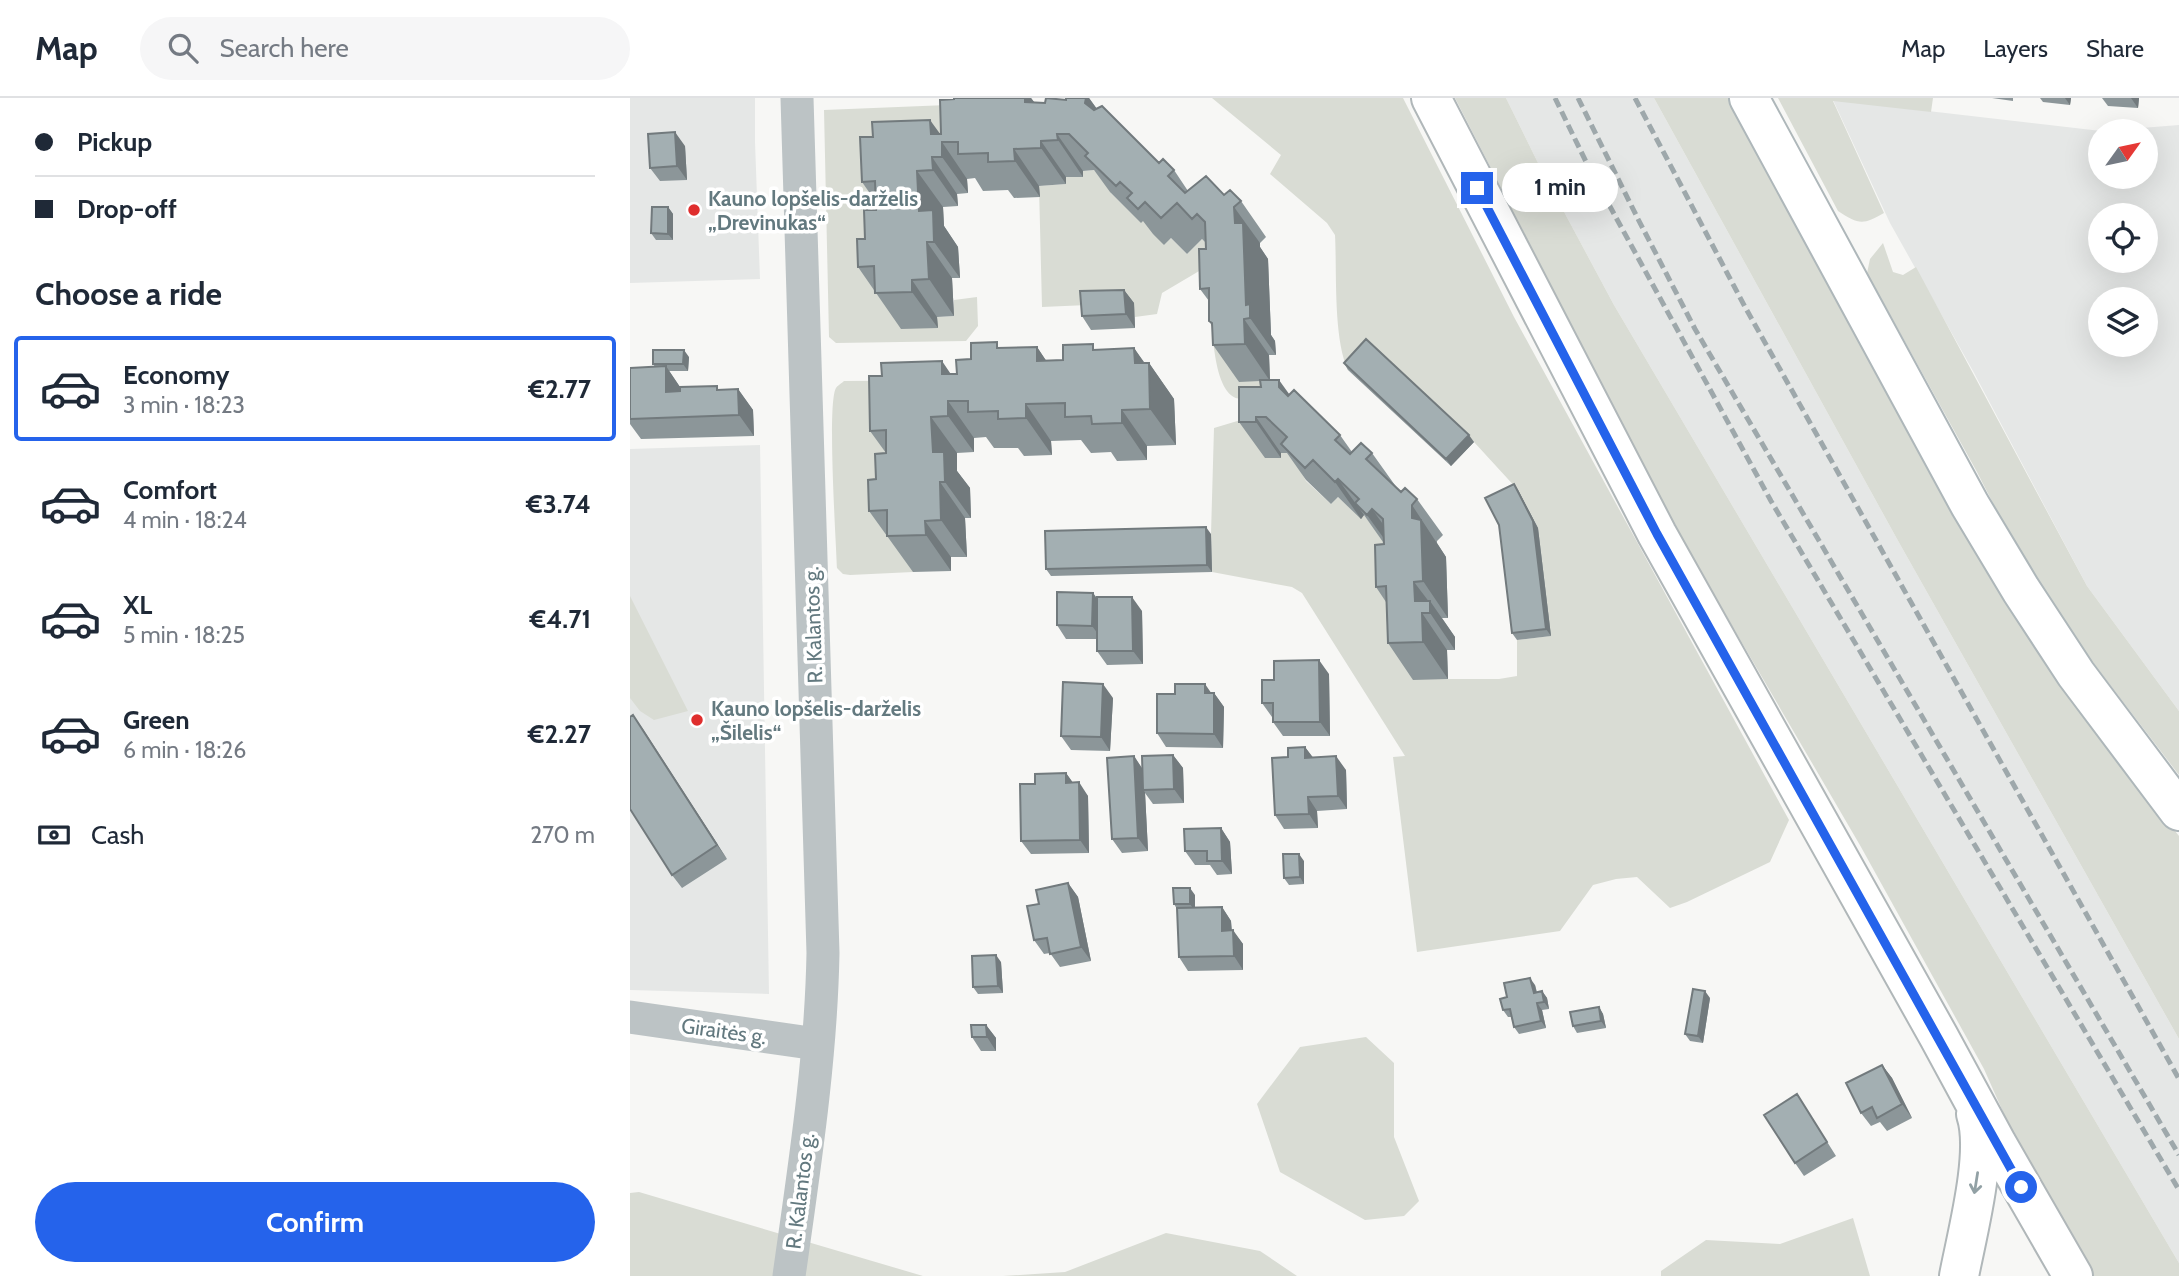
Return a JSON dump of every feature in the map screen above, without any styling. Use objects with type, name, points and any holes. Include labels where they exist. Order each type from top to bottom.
[{"type":"main road","points":[[1431,98],[1657,534],[2070,1275]]},
{"type":"main road","points":[[1749,98],[1963,493],[2014,580],[2076,674],[2179,811]]},
{"type":"main road","points":[[1959,1276],[1981,1151],[1979,1122],[1969,1092]]},
{"type":"street","name":"R. Kalantos g.","points":[[789,1276],[822,1006],[822,875],[797,98]]},
{"type":"street","name":"Giraitės g.","points":[[630,1017],[817,1044]]},
{"type":"shaded area","name":"Kauno lopšelis-darželis „Drevinukas“","points":[[630,98],[755,98],[760,279],[630,283]]},
{"type":"shaded area","points":[[1212,98],[1403,98],[1514,317],[1789,820],[1770,862],[1670,908],[1637,877],[1616,879],[1593,885],[1560,931],[1417,952],[1393,757],[1405,756],[1302,593],[1292,587],[1212,572],[1214,428],[1244,419],[1264,424],[1281,458],[1281,453],[1291,453],[1306,481],[1331,504],[1338,497],[1361,518],[1364,515],[1392,551],[1414,679],[1499,679],[1517,676],[1517,640],[1550,636],[1538,528],[1518,490],[1474,442],[1371,346],[1348,370],[1343,357],[1338,323],[1335,235],[1327,223],[1270,174],[1281,155]]},
{"type":"shaded area","points":[[1455,98],[1506,98],[1614,305],[2179,1263],[2179,1276],[2093,1276],[2008,1123],[1984,1069],[1861,847],[1675,528]]},
{"type":"shaded area","points":[[1506,98],[1654,98],[1897,539],[2179,1039],[2179,1263],[1614,305]]},
{"type":"shaded area","points":[[1654,98],[1729,98],[1864,345],[2134,779],[2179,836],[2179,1039],[1897,539]]},
{"type":"shaded area","points":[[1778,98],[1933,98],[1931,112],[1833,101],[1884,213],[1861,222],[1838,211]]},
{"type":"shaded area","points":[[1833,100],[2088,129],[2088,189],[2158,189],[2158,127],[2179,125],[2179,711],[2087,586],[1973,371],[1890,223]]},
{"type":"shaded area","points":[[972,104],[967,170],[898,158],[937,328],[937,317],[954,316],[954,300],[977,297],[978,326],[966,341],[836,343],[829,337],[824,110]]},
{"type":"shaded area","points":[[1094,170],[1113,189],[1111,193],[1141,222],[1146,218],[1164,245],[1171,238],[1187,254],[1202,239],[1217,255],[1239,381],[1270,381],[1272,390],[1241,399],[1230,394],[1222,381],[1213,340],[1211,264],[1162,293],[1157,314],[1135,317],[1133,303],[1042,307],[1039,186],[1066,184],[1066,177],[1083,177],[1083,171]]},
{"type":"shaded area","points":[[1883,243],[1893,272],[1903,275],[1916,267],[2087,586],[2179,711],[2179,775],[2072,635],[2018,552],[1867,273],[1870,259]]},
{"type":"shaded area","points":[[997,380],[968,411],[912,546],[913,572],[843,574],[837,568],[833,474],[832,419],[837,387],[844,381]]},
{"type":"shaded area","name":"Kauno lopšelis-darželis „Šilelis“","points":[[760,445],[769,994],[630,990],[630,449]]},
{"type":"shaded area","points":[[630,596],[688,711],[654,720],[640,711],[630,698]]},
{"type":"shaded area","points":[[1366,1037],[1394,1063],[1394,1137],[1419,1201],[1404,1216],[1365,1220],[1280,1172],[1257,1104],[1300,1047]]},
{"type":"shaded area","points":[[639,1192],[923,1276],[630,1276],[630,1193]]},
{"type":"shaded area","points":[[1853,1218],[1870,1276],[1661,1276],[1661,1271],[1706,1240],[1780,1244]]},
{"type":"shaded area","points":[[1166,1233],[1260,1251],[1297,1276],[1003,1276],[1065,1272]]},
{"type":"building","points":[[1025,98],[1025,102],[1045,103],[1046,98],[1086,98],[1085,103],[1094,110],[1102,106],[1159,163],[1163,159],[1174,170],[1168,176],[1185,193],[1206,176],[1224,195],[1230,190],[1241,201],[1234,207],[1235,223],[1243,223],[1246,305],[1250,304],[1250,318],[1244,319],[1245,344],[1213,345],[1212,323],[1209,321],[1209,288],[1200,289],[1199,249],[1206,249],[1205,222],[1197,214],[1192,219],[1177,203],[1161,218],[1145,202],[1138,209],[1127,198],[1132,193],[1120,182],[1116,186],[1085,156],[1088,153],[1069,134],[1057,134],[1058,140],[1041,141],[1041,148],[1014,149],[1015,161],[988,162],[988,153],[958,154],[958,142],[942,142],[942,157],[932,157],[933,170],[917,171],[919,211],[933,210],[934,242],[927,242],[929,279],[912,280],[912,292],[875,293],[874,266],[858,267],[857,239],[865,239],[864,210],[876,210],[875,181],[862,182],[860,137],[873,137],[872,122],[930,120],[931,134],[941,134],[940,100]]},
{"type":"building","points":[[675,132],[677,166],[650,168],[648,134]]},
{"type":"building","points":[[652,207],[668,207],[668,234],[651,233]]},
{"type":"building","points":[[1124,290],[1126,314],[1082,316],[1080,291]]},
{"type":"building","points":[[1366,339],[1469,435],[1446,459],[1344,363]]},
{"type":"building","points":[[997,342],[997,348],[1037,347],[1037,361],[1063,360],[1063,345],[1093,344],[1093,350],[1134,348],[1135,363],[1149,363],[1150,409],[1122,410],[1122,423],[1092,424],[1091,416],[1065,417],[1065,403],[1026,404],[1026,418],[998,419],[998,411],[968,412],[968,401],[948,401],[948,416],[931,417],[933,452],[944,452],[945,482],[940,482],[941,520],[925,521],[926,535],[887,536],[887,510],[869,511],[868,480],[876,479],[875,454],[886,453],[886,430],[870,431],[869,376],[882,376],[881,363],[942,361],[942,374],[957,374],[956,360],[971,359],[971,343]]},
{"type":"building","points":[[653,350],[684,350],[683,364],[653,364]]},
{"type":"building","points":[[666,366],[666,392],[680,391],[680,387],[717,386],[717,390],[738,389],[739,415],[630,419],[630,368]]},
{"type":"building","points":[[1260,380],[1279,380],[1279,387],[1288,396],[1294,390],[1340,435],[1335,440],[1350,454],[1361,443],[1372,453],[1366,459],[1401,492],[1405,488],[1417,499],[1412,505],[1412,518],[1421,520],[1423,581],[1414,582],[1415,601],[1430,601],[1430,613],[1422,613],[1423,642],[1388,643],[1386,586],[1376,587],[1375,545],[1384,544],[1383,519],[1372,509],[1367,515],[1355,503],[1359,499],[1338,479],[1335,482],[1313,460],[1305,468],[1281,444],[1287,437],[1266,417],[1256,417],[1256,422],[1239,422],[1239,387],[1261,387]]},
{"type":"building","points":[[1514,484],[1533,521],[1546,629],[1512,633],[1499,525],[1485,498]]},
{"type":"building","points":[[1206,527],[1207,565],[1046,569],[1045,531]]},
{"type":"building","points":[[1057,592],[1093,593],[1092,626],[1057,625]]},
{"type":"building","points":[[1097,597],[1132,597],[1133,651],[1097,651]]},
{"type":"building","points":[[1319,660],[1320,722],[1273,722],[1273,703],[1262,703],[1262,680],[1274,680],[1274,661]]},
{"type":"building","points":[[1063,682],[1103,684],[1101,737],[1061,736]]},
{"type":"building","points":[[1175,684],[1205,684],[1205,693],[1214,693],[1214,734],[1157,733],[1157,694],[1175,694]]},
{"type":"building","points":[[633,715],[717,845],[672,875],[630,809],[630,717]]},
{"type":"building","points":[[1305,747],[1305,758],[1336,756],[1338,796],[1308,797],[1309,814],[1275,815],[1272,758],[1288,757],[1288,748]]},
{"type":"building","points":[[1173,755],[1174,789],[1143,790],[1142,756]]},
{"type":"building","points":[[1134,756],[1138,838],[1112,839],[1107,758]]},
{"type":"building","points":[[1066,773],[1066,783],[1079,782],[1080,840],[1021,841],[1020,784],[1035,784],[1035,774]]},
{"type":"building","points":[[1221,828],[1222,861],[1207,861],[1207,851],[1185,851],[1184,829]]},
{"type":"building","points":[[1283,854],[1299,854],[1300,877],[1284,878]]},
{"type":"building","points":[[1068,883],[1081,947],[1050,954],[1047,938],[1034,940],[1027,906],[1039,904],[1036,890]]},
{"type":"building","points":[[1173,888],[1190,888],[1190,904],[1174,904]]},
{"type":"building","points":[[1222,907],[1222,931],[1233,930],[1234,956],[1179,957],[1177,908]]},
{"type":"building","points":[[996,955],[998,986],[973,987],[972,956]]},
{"type":"building","points":[[1530,978],[1534,993],[1542,991],[1544,1002],[1537,1003],[1541,1021],[1514,1027],[1510,1009],[1503,1010],[1500,999],[1507,997],[1504,983]]},
{"type":"building","points":[[1693,989],[1705,991],[1698,1036],[1685,1034]]},
{"type":"building","points":[[1599,1007],[1601,1021],[1573,1026],[1570,1012]]},
{"type":"building","points":[[971,1025],[986,1025],[987,1037],[972,1037]]},
{"type":"building","points":[[1882,1065],[1902,1104],[1877,1118],[1872,1107],[1861,1113],[1846,1083]]},
{"type":"building","points":[[1797,1094],[1827,1142],[1795,1163],[1764,1115]]},
{"type":"railway","points":[[1555,98],[1590,170],[1771,501],[2179,1190]]},
{"type":"railway","points":[[1578,98],[1695,329],[2179,1155]]},
{"type":"railway","points":[[1635,98],[1745,307],[2179,1079]]},
{"type":"place","name":"Kauno lopšelis-darželis „Drevinukas“","points":[[694,210]]},
{"type":"place","name":"Kauno lopšelis-darželis „Šilelis“","points":[[697,720]]},
{"type":"route","points":[[1477,188],[1657,534],[2021,1187]]}]
